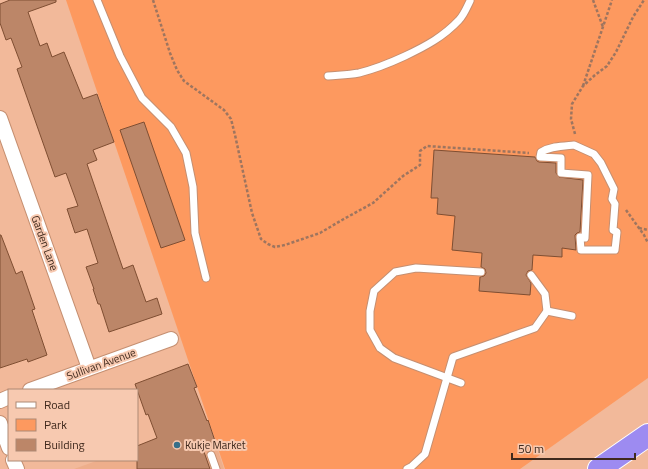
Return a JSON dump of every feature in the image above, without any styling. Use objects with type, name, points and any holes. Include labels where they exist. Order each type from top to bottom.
[{"type":"highway","points":[[600,469],[648,435]]},
{"type":"street","name":"Garden Lane","points":[[0,118],[89,368]]},
{"type":"street","name":"Sullivan Avenue","points":[[33,389],[172,339]]},
{"type":"street","points":[[0,423],[8,445]]},
{"type":"lane","points":[[96,0],[120,56],[142,98],[171,127],[186,153],[193,186],[195,233],[206,278]]},
{"type":"lane","points":[[328,76],[344,75],[376,68],[428,45],[446,33],[460,18],[470,1]]},
{"type":"lane","points":[[574,145],[581,148],[594,154],[601,163],[614,189],[612,199],[615,204],[613,230],[617,232],[615,250],[581,250],[580,237],[585,238],[588,175],[561,173],[561,158],[540,157],[540,152],[546,149],[574,145]]},
{"type":"lane","points":[[461,383],[394,358],[380,348],[370,330],[370,311],[374,291],[395,272],[416,268],[481,272]]},
{"type":"lane","points":[[407,469],[425,454],[453,356],[535,328],[547,311],[545,294],[531,275]]},
{"type":"lane","points":[[547,311],[572,316]]},
{"type":"lane","points":[[211,455],[216,469]]},
{"type":"path","points":[[153,0],[170,53],[177,70],[184,81],[224,110],[231,119],[252,213],[261,239],[275,247],[320,233],[373,203],[403,176],[420,165],[420,151],[427,146],[540,153]]},
{"type":"path","points":[[593,0],[603,27]]},
{"type":"path","points":[[581,148],[575,137],[571,119],[572,104],[583,86],[612,0]]},
{"type":"path","points":[[583,86],[607,66],[616,52],[633,17],[644,0]]},
{"type":"path","points":[[613,195],[639,227],[648,243]]},
{"type":"path","points":[[639,227],[648,230]]},
{"type":"shaded area","name":"Kukje Market","points":[[208,420],[224,469],[74,469],[96,461],[138,461],[138,446]]},
{"type":"green space","points":[[66,0],[648,0],[648,378],[520,469],[225,469]]},
{"type":"building","points":[[10,0],[56,0],[56,2],[28,12],[40,46],[47,43],[52,57],[64,52],[83,99],[97,94],[114,142],[93,150],[97,160],[87,164],[123,269],[133,265],[146,302],[157,298],[162,314],[109,332],[86,267],[98,263],[87,229],[75,233],[67,209],[78,206],[66,173],[55,177],[17,69],[22,67],[11,38],[6,40],[0,23],[0,4]]},
{"type":"building","points":[[144,122],[185,240],[161,248],[120,130]]},
{"type":"building","points":[[434,150],[535,157],[539,162],[556,163],[556,173],[559,177],[583,180],[580,232],[575,235],[576,250],[562,248],[562,257],[533,255],[532,270],[528,271],[526,275],[531,283],[530,295],[479,291],[480,277],[484,276],[486,273],[485,269],[481,267],[482,253],[452,250],[455,216],[437,214],[438,198],[431,198]]},
{"type":"building","points":[[0,235],[16,274],[22,271],[35,309],[32,310],[47,355],[28,362],[27,359],[0,368]]},
{"type":"building","points":[[188,364],[197,387],[194,388],[207,421],[208,420],[216,444],[203,449],[210,469],[137,469],[138,446],[157,438],[148,414],[146,415],[135,384]]},
{"type":"place","name":"Kukje Market","points":[[177,445]]}]
